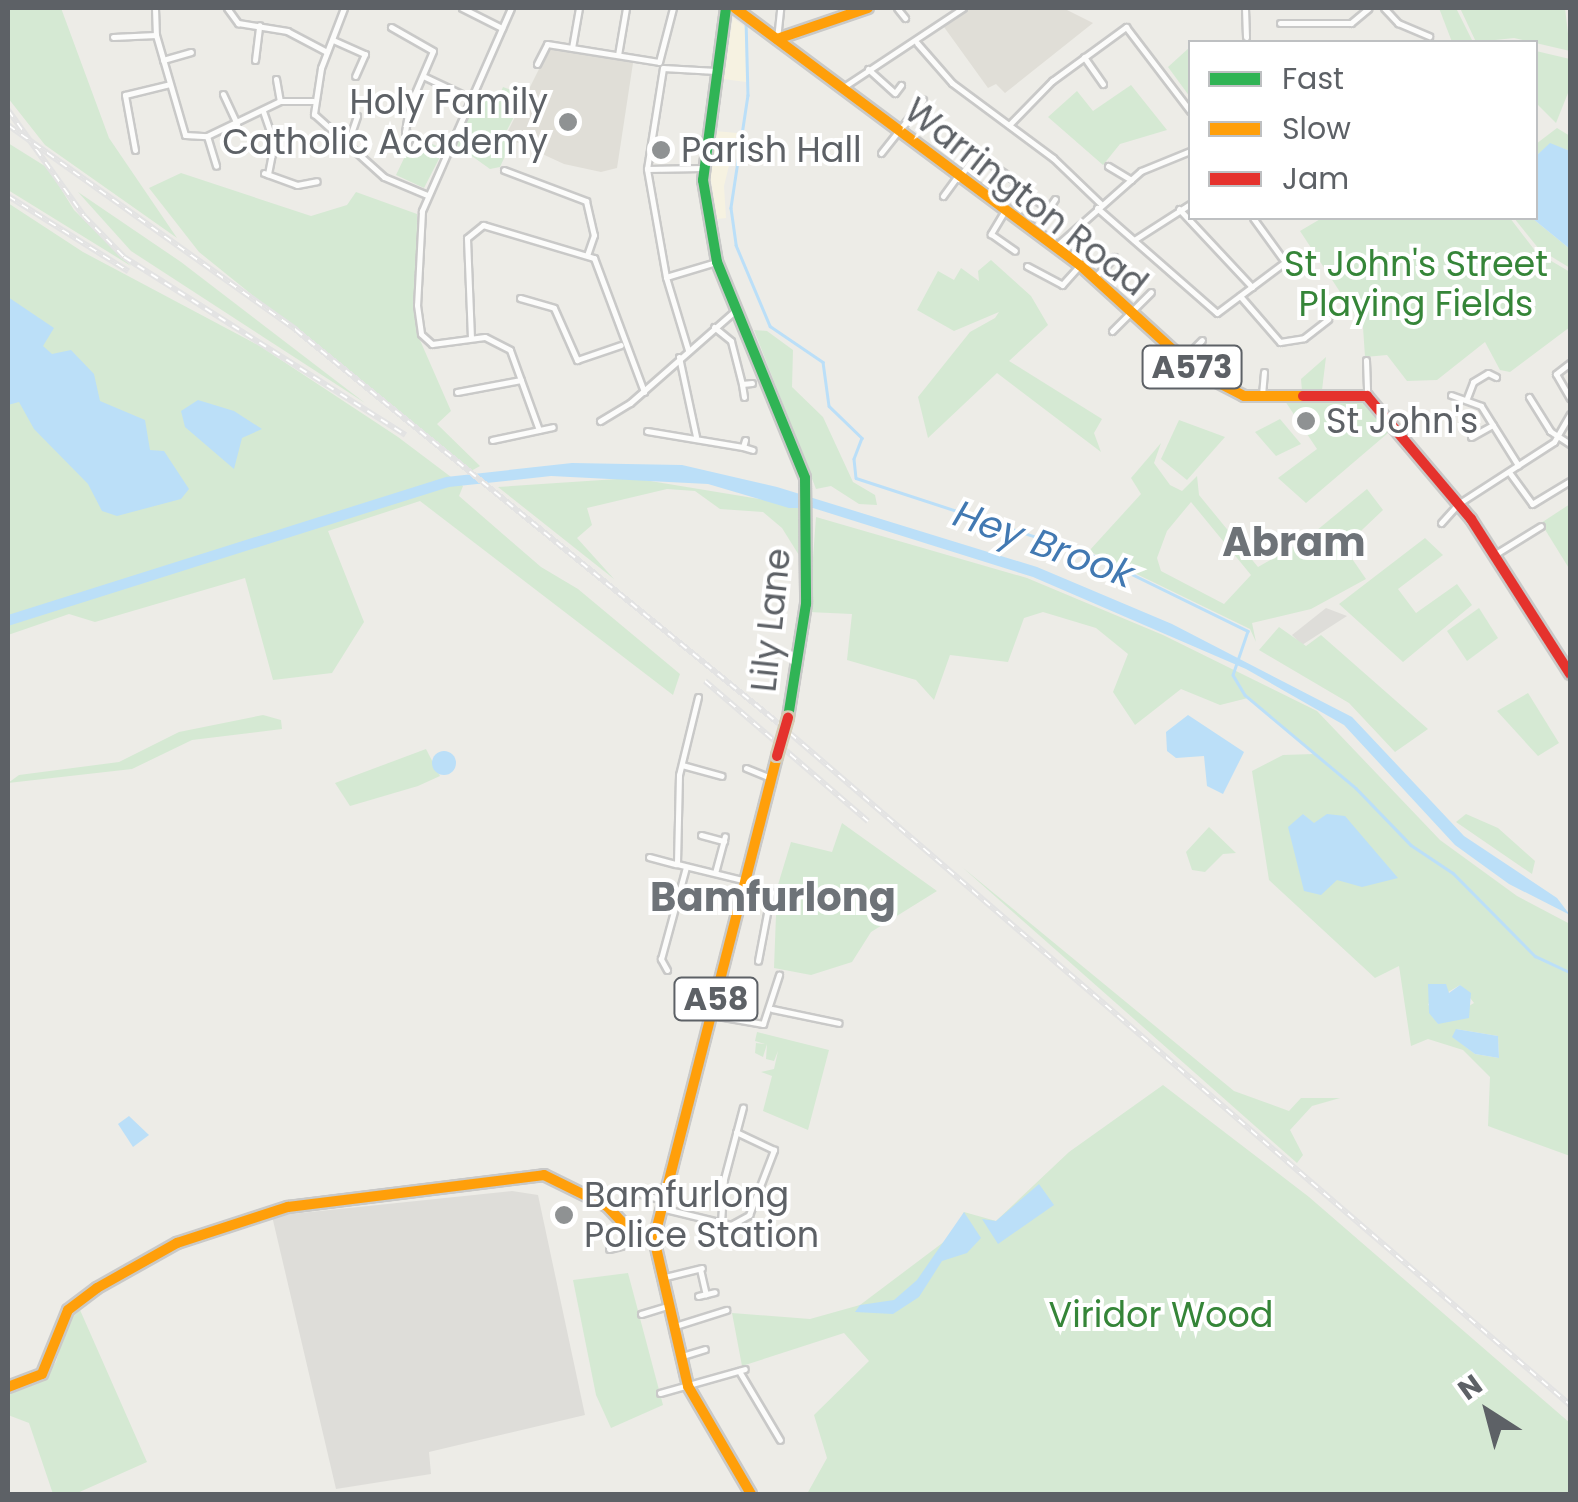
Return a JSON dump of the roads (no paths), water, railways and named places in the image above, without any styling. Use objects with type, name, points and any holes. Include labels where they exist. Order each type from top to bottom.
[{"type":"main road","name":"Lily Lane","points":[[654,1239],[788,718],[805,618],[806,491],[795,444],[717,262],[702,168],[726,8]]},
{"type":"main road","points":[[777,39],[868,8]]},
{"type":"main road","name":"Warrington Road","points":[[743,13],[957,179],[1080,265],[1183,361],[1222,386],[1261,398],[1367,396]]},
{"type":"main road","points":[[1367,396],[1458,504],[1570,674]]},
{"type":"main road","points":[[8,1386],[42,1374],[68,1310],[98,1288],[177,1242],[288,1207],[544,1175],[613,1210],[631,1232],[654,1239]]},
{"type":"main road","name":"A58","points":[[654,1239],[671,1327],[688,1386],[751,1494]]},
{"type":"street","points":[[155,8],[156,35],[185,135],[208,136],[280,102],[314,101]]},
{"type":"street","points":[[226,8],[232,19],[327,52]]},
{"type":"street","points":[[353,11],[344,8],[327,52],[314,101],[320,126],[384,178],[427,195]]},
{"type":"street","points":[[462,8],[502,28]]},
{"type":"street","points":[[511,8],[427,195],[416,276],[421,334],[432,344],[485,337],[510,350],[540,430]]},
{"type":"street","points":[[572,48],[579,8]]},
{"type":"street","points":[[618,55],[626,8]]},
{"type":"street","points":[[672,8],[647,169],[666,278],[688,350]]},
{"type":"street","points":[[777,39],[780,8]]},
{"type":"street","points":[[897,8],[906,18]]},
{"type":"street","points":[[839,90],[868,69],[917,43],[963,8]]},
{"type":"street","points":[[1245,8],[1246,37]]},
{"type":"street","points":[[1280,23],[1351,23],[1368,8]]},
{"type":"street","points":[[1384,8],[1420,38],[1429,36]]},
{"type":"street","points":[[255,60],[259,26]]},
{"type":"street","points":[[1009,125],[1126,26],[1188,108]]},
{"type":"street","points":[[390,27],[433,51],[404,132],[418,139],[413,150]]},
{"type":"street","points":[[113,38],[156,35]]},
{"type":"street","points":[[333,40],[365,54],[356,76]]},
{"type":"street","points":[[917,43],[952,83],[1009,125],[1217,313],[1286,256],[1255,220]]},
{"type":"street","points":[[537,64],[547,44],[716,71]]},
{"type":"street","points":[[163,60],[192,52]]},
{"type":"street","points":[[1084,58],[1103,84]]},
{"type":"street","points":[[868,69],[896,93],[902,86]]},
{"type":"street","points":[[423,76],[472,99]]},
{"type":"street","points":[[276,79],[280,102]]},
{"type":"street","points":[[135,150],[126,94],[170,84]]},
{"type":"street","points":[[222,94],[237,124]]},
{"type":"street","points":[[881,153],[923,100]]},
{"type":"street","points":[[264,110],[274,144],[266,174],[297,185],[317,181]]},
{"type":"street","points":[[346,148],[357,116]]},
{"type":"street","points":[[208,136],[216,163],[224,158]]},
{"type":"street","points":[[1055,247],[1130,180],[1188,151]]},
{"type":"street","points":[[943,196],[976,154],[1048,208],[1055,199]]},
{"type":"street","points":[[515,163],[507,171],[586,201],[594,235],[587,255]]},
{"type":"street","points":[[1108,166],[1130,180]]},
{"type":"street","points":[[647,169],[702,168]]},
{"type":"street","points":[[1015,251],[991,234],[1017,185]]},
{"type":"street","points":[[1134,240],[1188,205]]},
{"type":"street","points":[[1179,209],[1188,219]]},
{"type":"street","points":[[1189,220],[1252,287]]},
{"type":"street","points":[[470,338],[464,280],[468,238],[476,226],[587,255],[598,263],[621,346],[644,392]]},
{"type":"street","points":[[1094,278],[1114,257]]},
{"type":"street","points":[[666,278],[717,262]]},
{"type":"street","points":[[1028,266],[1062,285],[1080,265]]},
{"type":"street","points":[[1112,331],[1151,292]]},
{"type":"street","points":[[1240,296],[1280,342],[1304,338],[1328,319]]},
{"type":"street","points":[[520,298],[554,308],[576,360],[621,346]]},
{"type":"street","points":[[600,421],[644,392],[680,356],[737,310]]},
{"type":"street","points":[[713,327],[732,341],[744,397]]},
{"type":"street","points":[[1163,380],[1202,340]]},
{"type":"street","points":[[680,356],[696,436]]},
{"type":"street","points":[[1366,360],[1367,396]]},
{"type":"street","points":[[1570,364],[1556,374],[1570,398]]},
{"type":"street","points":[[1261,398],[1264,372]]},
{"type":"street","points":[[1467,398],[1474,382],[1488,373],[1496,377]]},
{"type":"street","points":[[457,392],[520,380]]},
{"type":"street","points":[[742,384],[752,382]]},
{"type":"street","points":[[1450,396],[1467,398],[1493,425],[1518,466]]},
{"type":"street","points":[[1529,397],[1570,444]]},
{"type":"street","points":[[1442,523],[1458,504],[1560,436],[1570,414]]},
{"type":"street","points":[[1471,437],[1493,425]]},
{"type":"street","points":[[492,440],[552,427]]},
{"type":"street","points":[[647,431],[744,444],[752,450]]},
{"type":"street","points":[[1509,472],[1532,504],[1570,481]]},
{"type":"street","points":[[1494,555],[1540,526]]},
{"type":"street","points":[[677,864],[682,766],[698,702]]},
{"type":"street","points":[[682,766],[722,776]]},
{"type":"street","points":[[746,768],[771,778]]},
{"type":"street","points":[[700,835],[724,838],[715,873]]},
{"type":"street","points":[[650,857],[770,892],[758,962]]},
{"type":"street","points":[[667,970],[661,959],[686,866]]},
{"type":"street","points":[[712,1016],[759,1026],[772,1009],[779,975]]},
{"type":"street","points":[[772,1009],[839,1022]]},
{"type":"street","points":[[721,1222],[742,1108]]},
{"type":"street","points":[[641,1194],[721,1222],[740,1223],[748,1215],[773,1158],[770,1145],[736,1132]]},
{"type":"street","points":[[609,1249],[626,1245],[631,1232]]},
{"type":"street","points":[[661,1278],[701,1269],[702,1295],[714,1292]]},
{"type":"street","points":[[640,1314],[667,1306]]},
{"type":"street","points":[[671,1327],[726,1310]]},
{"type":"street","points":[[679,1356],[705,1348]]},
{"type":"street","points":[[660,1393],[742,1370],[780,1440]]},
{"type":"water","points":[[1550,143],[1570,151],[1570,249],[1534,220],[1538,220],[1538,154]]},
{"type":"water","points":[[8,297],[54,328],[43,346],[52,354],[71,350],[94,374],[100,401],[145,420],[150,450],[164,451],[189,489],[181,499],[117,516],[102,511],[88,484],[34,429],[19,402],[8,405]]},
{"type":"water","points":[[198,400],[234,411],[262,429],[242,438],[234,469],[185,427],[181,411]]},
{"type":"water","points":[[572,463],[682,465],[777,487],[1037,567],[1172,624],[1352,717],[1464,836],[1557,898],[1570,915],[1509,884],[1455,845],[1344,725],[1246,669],[1033,577],[813,508],[789,508],[708,484],[551,476],[449,487],[8,626],[8,615],[446,477]]},
{"type":"water","points":[[1188,715],[1244,752],[1223,794],[1207,786],[1204,756],[1176,758],[1167,751],[1166,732]]},
{"type":"water","points":[[444,751],[453,754],[453,772],[444,775],[435,772],[432,763],[435,754]]},
{"type":"water","points":[[1303,814],[1314,823],[1327,814],[1345,816],[1398,878],[1362,887],[1337,880],[1321,895],[1304,891],[1288,827]]},
{"type":"water","points":[[1428,984],[1446,984],[1449,993],[1460,985],[1471,993],[1469,1018],[1438,1024],[1429,1013]]},
{"type":"water","points":[[1456,1029],[1498,1036],[1499,1058],[1475,1054],[1452,1037]]},
{"type":"water","points":[[129,1116],[149,1135],[133,1147],[118,1124]]},
{"type":"water","points":[[1039,1184],[1054,1205],[998,1244],[982,1219],[996,1221]]},
{"type":"water","points":[[964,1212],[981,1238],[967,1253],[942,1261],[919,1297],[893,1314],[855,1312],[860,1305],[894,1300],[917,1280]]},
{"type":"waterway","name":"Hey Brook","points":[[746,19],[748,95],[731,208],[736,245],[770,326],[823,362],[829,406],[862,438],[854,459],[856,478],[1097,557],[1248,631],[1233,675],[1245,695],[1356,788],[1411,845],[1453,873],[1535,956],[1570,972]]},
{"type":"railway","points":[[8,110],[84,216],[124,257],[406,435]]},
{"type":"railway","points":[[8,125],[296,330],[778,723],[1570,1405]]},
{"type":"railway","points":[[8,196],[128,271]]},
{"type":"railway","points":[[705,681],[868,821]]},
{"type":"place","name":"Holy Family Catholic Academy","points":[[568,122]]},
{"type":"place","name":"Parish Hall","points":[[661,150]]},
{"type":"place","name":"St John's","points":[[1306,421]]},
{"type":"place","name":"Bamfurlong Police Station","points":[[564,1215]]},
{"type":"district","name":"Abram","points":[[1294,542]]},
{"type":"district","name":"Bamfurlong","points":[[773,897]]},
{"type":"park label","name":"St John's Street Playing Fields","points":[[1416,284]]},
{"type":"park label","name":"Viridor Wood","points":[[1161,1315]]}]
